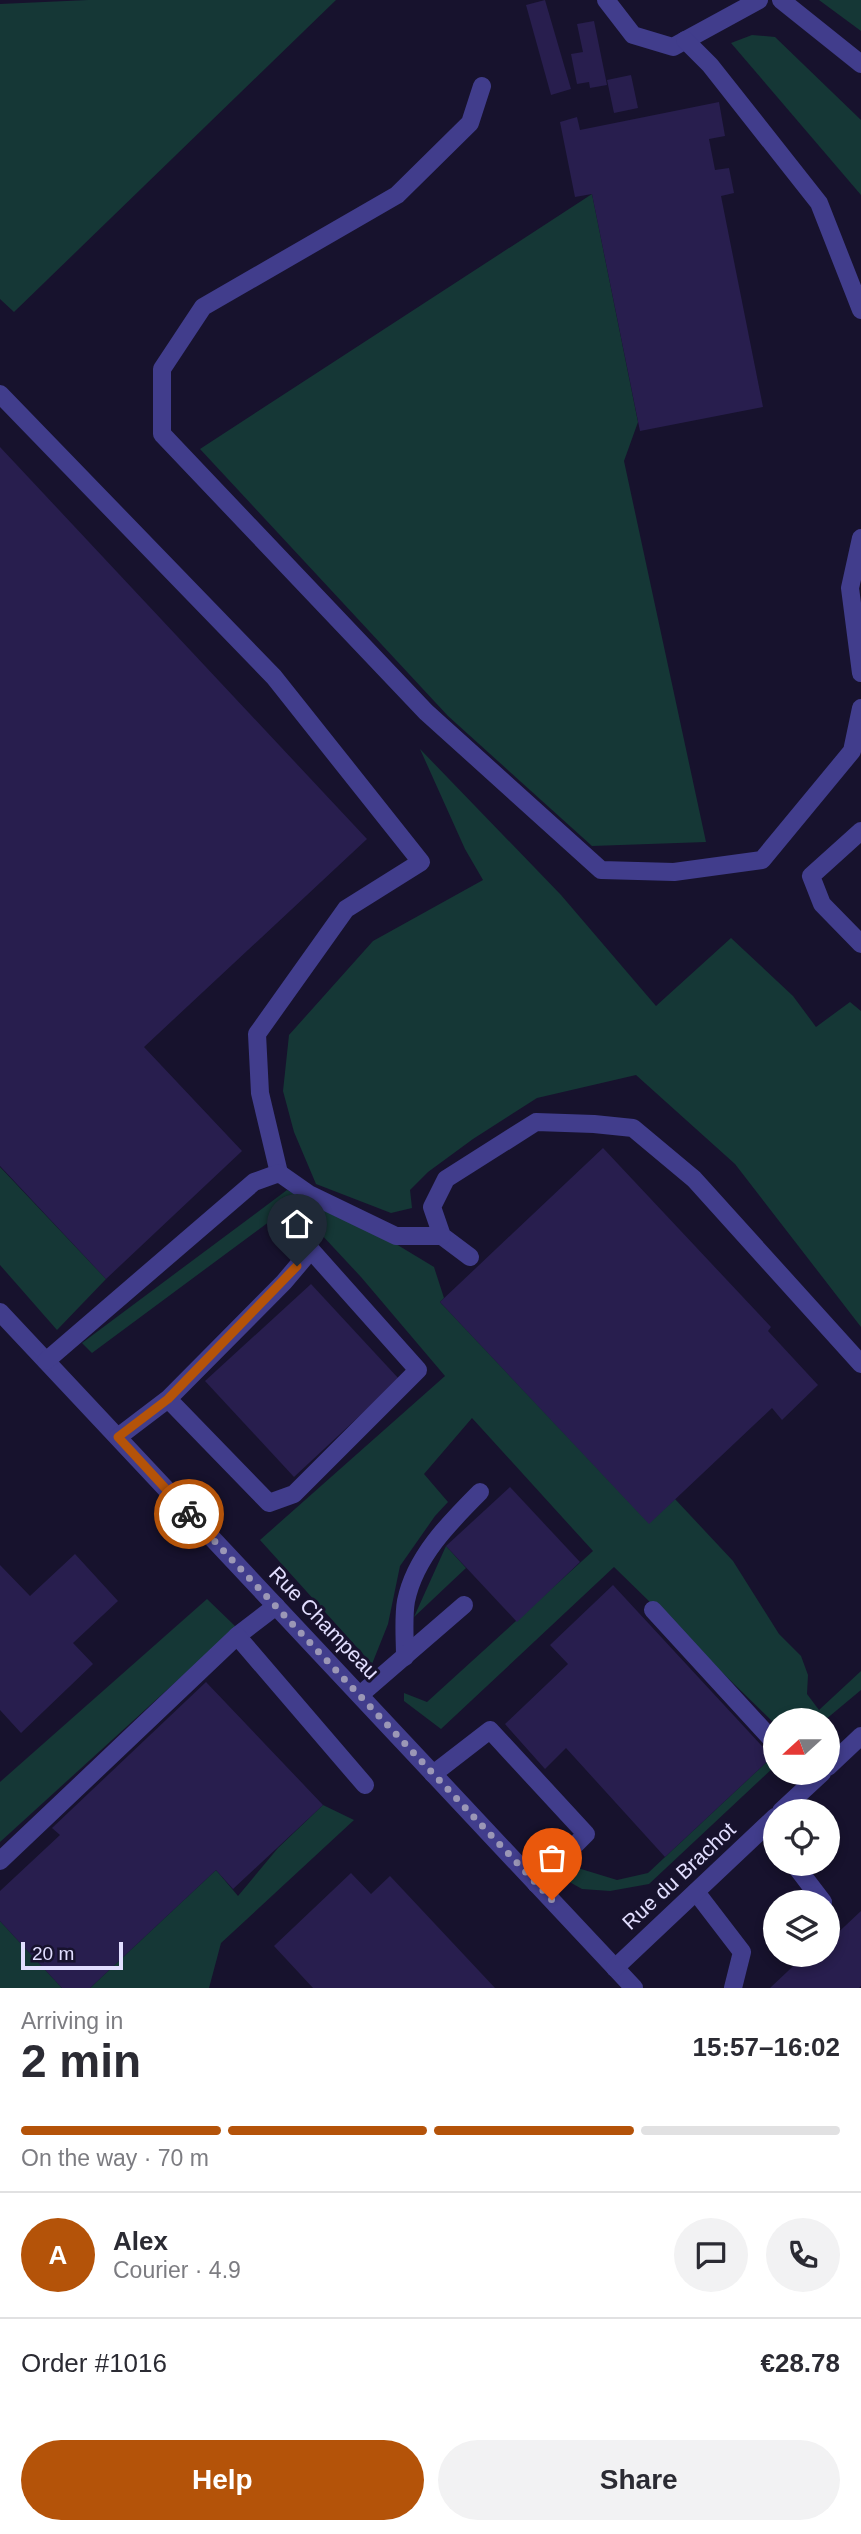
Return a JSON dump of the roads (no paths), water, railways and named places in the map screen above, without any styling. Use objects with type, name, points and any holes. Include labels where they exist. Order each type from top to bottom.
[{"type":"street","points":[[606,0],[633,35],[673,47],[759,0]]},
{"type":"street","points":[[781,0],[861,64]]},
{"type":"street","points":[[685,40],[710,65],[819,203],[861,310]]},
{"type":"street","points":[[482,86],[470,123],[397,195],[203,307],[162,369],[162,433],[426,712],[601,870],[674,872],[762,860],[852,751],[861,708]]},
{"type":"street","points":[[0,394],[274,677],[421,862],[346,909],[257,1034],[260,1093],[279,1173],[309,1194],[396,1236],[442,1236]]},
{"type":"street","points":[[861,538],[850,588],[861,673]]},
{"type":"street","points":[[861,831],[811,876],[822,904],[861,944]]},
{"type":"street","points":[[470,1257],[442,1236],[432,1207],[446,1179],[536,1122],[633,1128],[694,1179],[861,1364]]},
{"type":"street","points":[[46,1361],[254,1182],[279,1173]]},
{"type":"street","points":[[118,1437],[168,1399],[284,1282],[311,1250],[418,1370],[293,1494],[269,1503],[168,1399]]},
{"type":"street","name":"Rue Champeau","points":[[0,1312],[634,1988]]},
{"type":"street","points":[[404,1657],[406,1601],[423,1557],[449,1523],[480,1492]]},
{"type":"street","points":[[361,1694],[464,1605]]},
{"type":"street","points":[[0,1861],[237,1636],[276,1606]]},
{"type":"street","points":[[653,1610],[763,1730]]},
{"type":"street","points":[[237,1636],[365,1785]]},
{"type":"street","points":[[433,1774],[490,1730],[586,1834],[536,1884]]},
{"type":"street","points":[[840,1756],[861,1736]]},
{"type":"street","points":[[792,1799],[804,1785]]},
{"type":"street","name":"Rue du Brachot","points":[[615,1968],[696,1892],[763,1835]]},
{"type":"street","points":[[803,1876],[814,1890]]},
{"type":"street","points":[[696,1892],[742,1952],[733,1988]]}]
